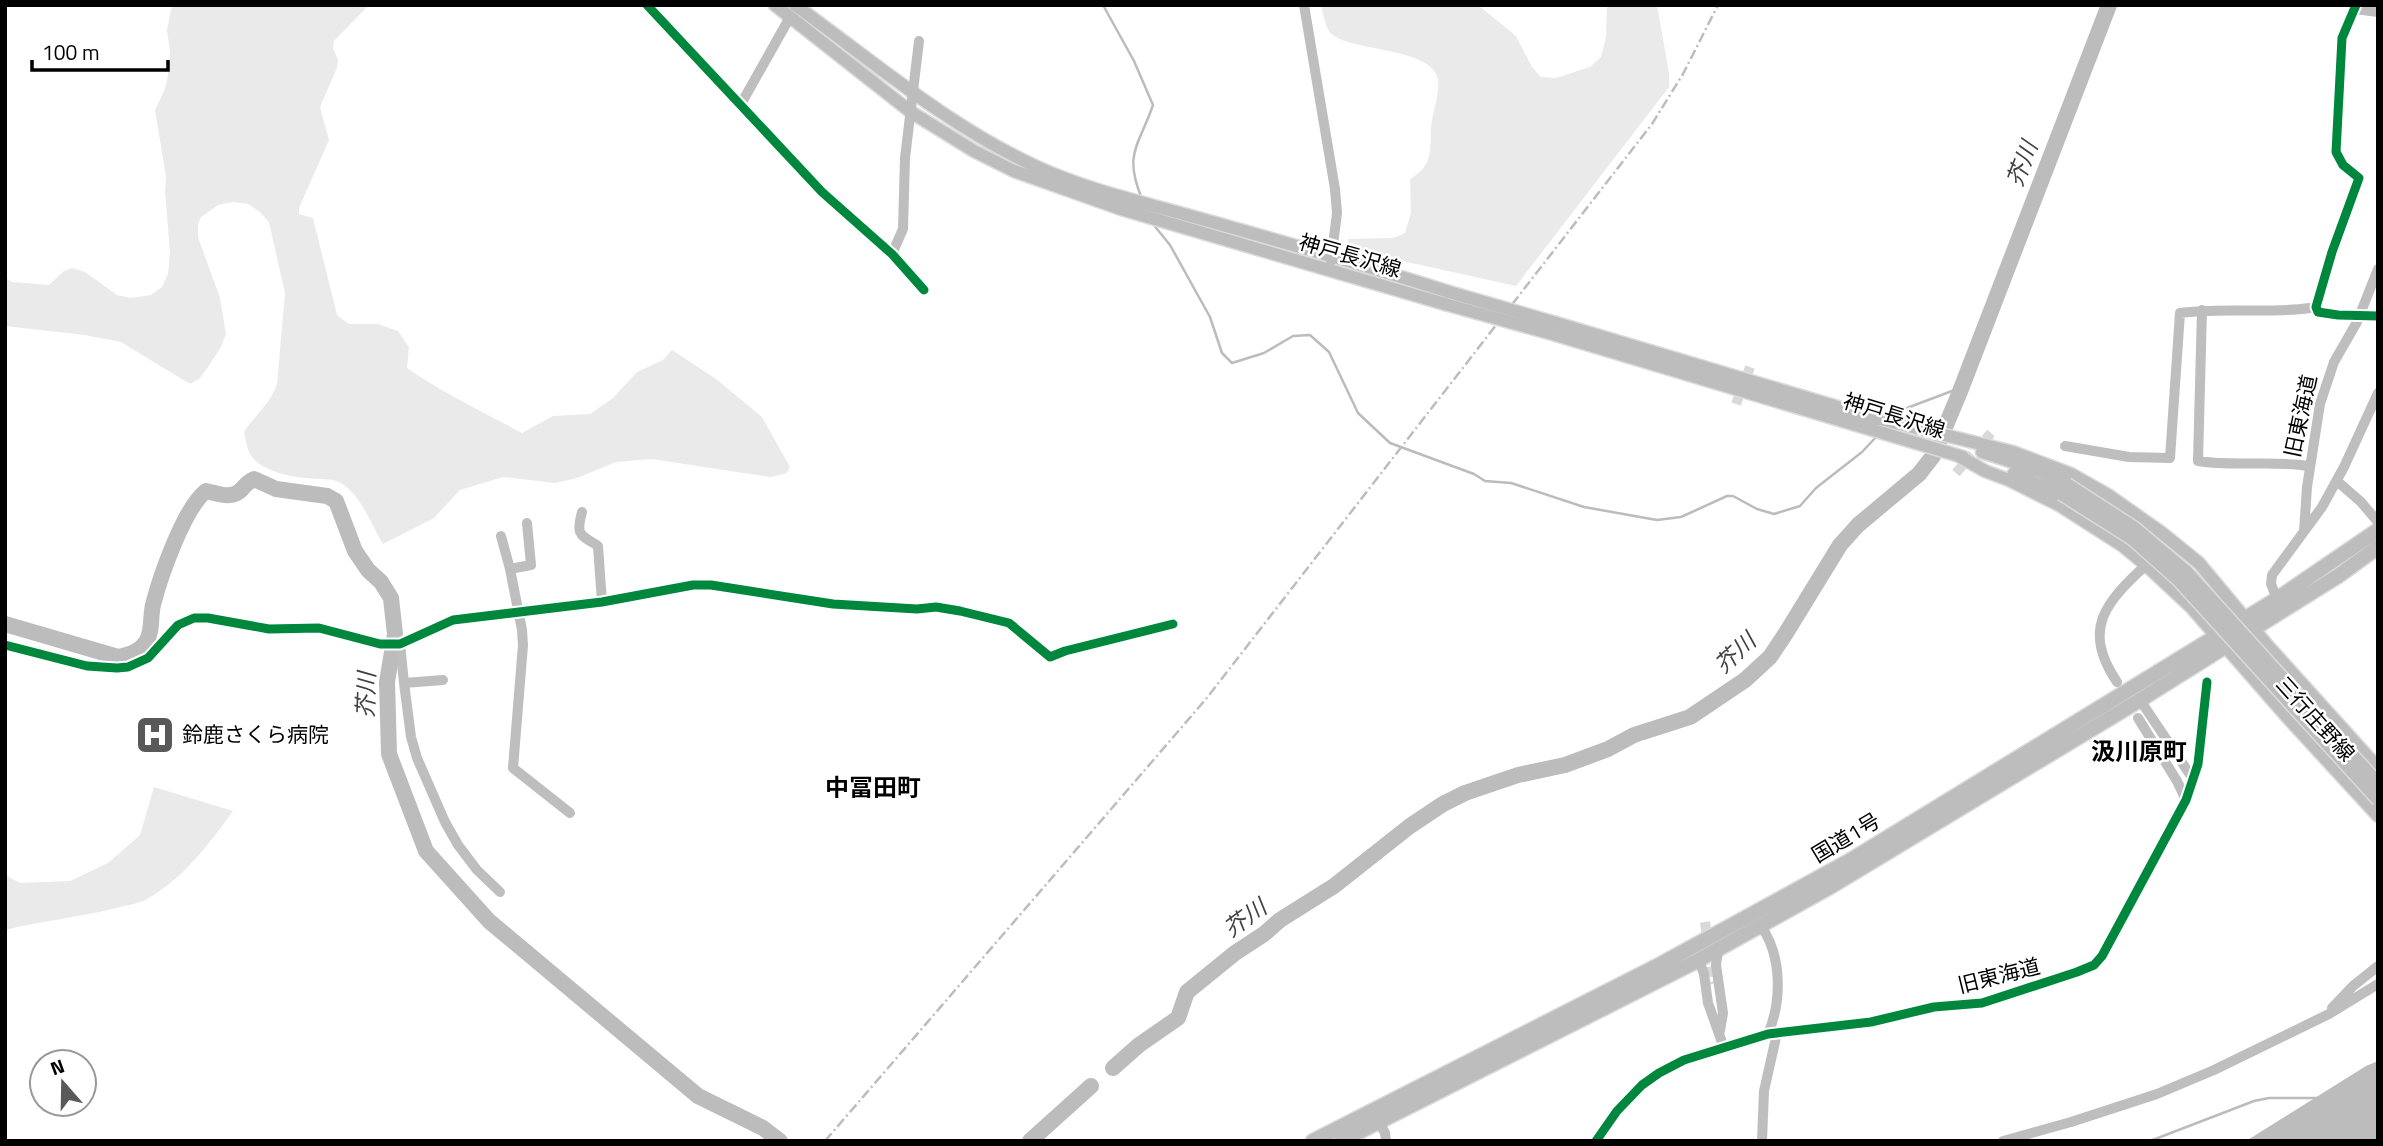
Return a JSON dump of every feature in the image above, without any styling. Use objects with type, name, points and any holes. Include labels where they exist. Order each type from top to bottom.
[{"type":"highway","name":"国道1号","points":[[1341,1141],[1695,962],[1830,887],[2140,700],[2277,599],[2378,530]]},
{"type":"highway","name":"国道1号","points":[[1314,1141],[1791,895],[2235,632],[2337,576],[2378,547]]},
{"type":"main road","name":"神戸長沢線","points":[[775,5],[792,11],[911,93],[989,142],[1040,168],[1071,180],[1447,298],[1855,419],[1965,447],[1984,471],[2009,480],[2108,495],[2199,563],[2235,632]]},
{"type":"main road","name":"神戸長沢線","points":[[792,11],[911,112],[1014,171],[1077,195],[1208,233],[1330,262]]},
{"type":"main road","name":"神戸長沢線","points":[[1855,419],[1872,417],[2040,471],[2065,489],[2191,607],[2235,632]]},
{"type":"main road","name":"神戸長沢線","points":[[2065,489],[2105,506],[2164,550],[2188,572],[2235,632]]},
{"type":"main road","name":"三行庄野線","points":[[2235,632],[2268,646],[2378,768]]},
{"type":"main road","name":"三行庄野線","points":[[2235,632],[2378,783]]},
{"type":"main road","name":"三行庄野線","points":[[2235,632],[2378,800]]},
{"type":"main road","name":"三行庄野線","points":[[2235,632],[2378,816]]},
{"type":"street","points":[[647,5],[835,205],[892,254],[924,290]]},
{"type":"street","points":[[1304,5],[1335,189],[1337,213],[1330,262]]},
{"type":"street","points":[[2378,12],[2355,7],[2342,38],[2336,152],[2343,165],[2359,178],[2332,252],[2316,307],[2318,312],[2378,316]]},
{"type":"street","points":[[741,104],[792,11]]},
{"type":"street","points":[[892,254],[903,229],[904,169],[919,41]]},
{"type":"street","name":"旧東海道","points":[[2304,531],[2309,466],[2320,404],[2334,362],[2378,269]]},
{"type":"street","points":[[2066,446],[2129,457],[2169,458],[2180,313],[2202,310],[2279,312],[2310,309]]},
{"type":"street","points":[[2202,310],[2199,461],[2223,465],[2291,463],[2309,466]]},
{"type":"street","points":[[2277,599],[2271,584],[2274,571],[2322,507],[2378,393]]},
{"type":"street","points":[[2337,481],[2361,502],[2378,522]]},
{"type":"street","points":[[582,512],[577,529],[579,535],[598,546],[602,602]]},
{"type":"street","points":[[510,569],[531,565],[527,523]]},
{"type":"street","points":[[501,536],[510,569],[523,645],[513,768],[569,813]]},
{"type":"street","points":[[2117,682],[2109,670],[2103,651],[2100,631],[2104,612],[2119,590],[2146,565]]},
{"type":"street","points":[[5,645],[87,666],[128,667],[148,658],[178,625],[194,618],[208,618],[269,629],[319,628],[395,645],[453,620],[602,602],[702,585],[833,604],[936,607],[1009,623],[1050,657],[1173,624]]},
{"type":"street","points":[[395,645],[417,758],[458,845],[477,870],[500,892]]},
{"type":"street","points":[[404,682],[443,680]]},
{"type":"street","name":"旧東海道","points":[[1596,1141],[1626,1101],[1659,1073],[1684,1060],[1773,1033],[1871,1022],[1934,1007],[1982,1003],[2048,983],[2094,965],[2102,956],[2186,800],[2198,764],[2207,682]]},
{"type":"street","points":[[2140,700],[2193,779]]},
{"type":"street","points":[[2137,718],[2186,800]]},
{"type":"street","points":[[1761,926],[1768,936],[1772,950],[1778,992],[1764,1091],[1762,1141]]},
{"type":"street","points":[[1718,950],[1716,965],[1723,1013],[1720,1032]]},
{"type":"street","points":[[1695,962],[1701,966],[1704,974],[1708,1003],[1720,1032]]},
{"type":"street","points":[[2329,1014],[2334,1004],[2378,966]]},
{"type":"street","points":[[1713,984],[1724,1048]]},
{"type":"street","points":[[2003,1141],[2157,1094],[2214,1070],[2329,1014],[2378,984]]},
{"type":"street","points":[[1378,1122],[1385,1133],[1385,1141]]},
{"type":"shaded area","points":[[172,5],[369,5],[334,41],[337,68],[320,107],[329,140],[299,208],[299,214],[313,218],[337,315],[349,324],[378,324],[398,331],[409,347],[407,368],[522,433],[553,416],[590,414],[613,398],[637,372],[663,360],[672,350],[716,379],[762,417],[790,467],[787,473],[771,477],[651,459],[616,462],[577,478],[555,483],[503,477],[460,490],[434,518],[383,544],[361,505],[340,482],[277,472],[257,462],[249,452],[244,432],[267,403],[277,384],[285,293],[269,222],[248,204],[233,202],[218,205],[201,217],[198,224],[198,237],[220,298],[226,334],[208,367],[200,378],[190,384],[121,342],[5,326],[5,277],[12,282],[49,285],[64,271],[72,268],[85,272],[117,295],[131,298],[151,295],[162,287],[168,274],[170,252],[166,177],[155,110],[168,75],[170,52],[167,30]]},
{"type":"shaded area","points":[[1321,5],[1478,5],[1516,36],[1532,67],[1541,77],[1556,78],[1590,67],[1601,57],[1606,37],[1607,5],[1657,5],[1669,87],[1516,286],[1348,249],[1348,239],[1393,238],[1405,233],[1411,213],[1410,179],[1423,168],[1429,157],[1438,80],[1432,69],[1421,61],[1338,38],[1329,31]]},
{"type":"shaded area","points":[[154,787],[233,811],[184,871],[144,901],[5,930],[5,875],[20,883],[70,881],[108,863],[140,835]]},
{"type":"shaded area","points":[[2378,1061],[2378,1141],[2246,1141],[2366,1066]]},
{"type":"waterway","points":[[1103,5],[1134,61],[1153,105],[1133,160],[1136,183],[1142,199]]},
{"type":"waterway","name":"芥川","points":[[1113,1068],[1139,1045],[1178,1018],[1187,992],[1235,953],[1280,920],[1334,886],[1410,826],[1443,804],[1465,793],[1518,775],[1565,765],[1608,749],[1634,735],[1690,717],[1745,680],[1770,657],[1840,545],[1858,525],[1919,474],[1933,456],[2109,5]]},
{"type":"waterway","points":[[1153,224],[1170,245],[1210,317],[1222,353],[1232,363],[1264,353],[1293,336],[1310,335],[1329,352],[1358,413],[1390,443],[1474,474],[1485,481],[1511,483],[1584,507],[1657,520],[1681,517],[1727,496],[1733,496],[1757,509],[1774,514],[1800,506],[1816,488],[1862,452],[1877,436]]},
{"type":"waterway","points":[[1893,418],[1899,411],[1952,391],[1959,394]]},
{"type":"waterway","name":"芥川","points":[[5,624],[118,657],[130,654],[140,648],[148,638],[153,605],[167,561],[189,512],[206,491],[233,495],[254,479],[276,489],[327,496],[336,501],[355,551],[391,598],[395,634],[387,682],[389,754],[426,851],[489,921],[698,1096],[763,1128],[780,1141]]},
{"type":"waterway","name":"芥川","points":[[1030,1141],[1091,1086]]},
{"type":"waterway","points":[[2150,1141],[2254,1101],[2269,1098],[2318,1098]]},
{"type":"tunnel","points":[[1736,404],[1750,367]]},
{"type":"tunnel","points":[[1956,473],[1991,433]]},
{"type":"tunnel","points":[[1705,922],[1713,984]]},
{"type":"railway","points":[[825,1141],[1206,699],[1652,124],[1683,74],[1718,5]]},
{"type":"cycle path","points":[[647,5],[822,192],[892,254],[924,290]]},
{"type":"cycle path","points":[[2356,5],[2342,38],[2336,152],[2343,165],[2359,178],[2332,252],[2316,307],[2318,312],[2338,315],[2378,316]]},
{"type":"cycle path","points":[[5,645],[87,666],[128,667],[148,658],[178,625],[194,618],[269,629],[319,628],[380,644],[400,644],[453,620],[602,602],[693,585],[711,585],[833,604],[917,609],[936,607],[960,611],[1009,623],[1050,657],[1173,624]]},
{"type":"cycle path","points":[[1596,1141],[1617,1111],[1642,1085],[1684,1060],[1768,1034],[1871,1022],[1934,1007],[1982,1003],[2094,965],[2102,956],[2186,800],[2198,764],[2207,682]]},
{"type":"place","name":"鈴鹿さくら病院","points":[[155,735]]},
{"type":"district","name":"汲川原町","points":[[2139,752]]},
{"type":"district","name":"中冨田町","points":[[873,788]]}]
